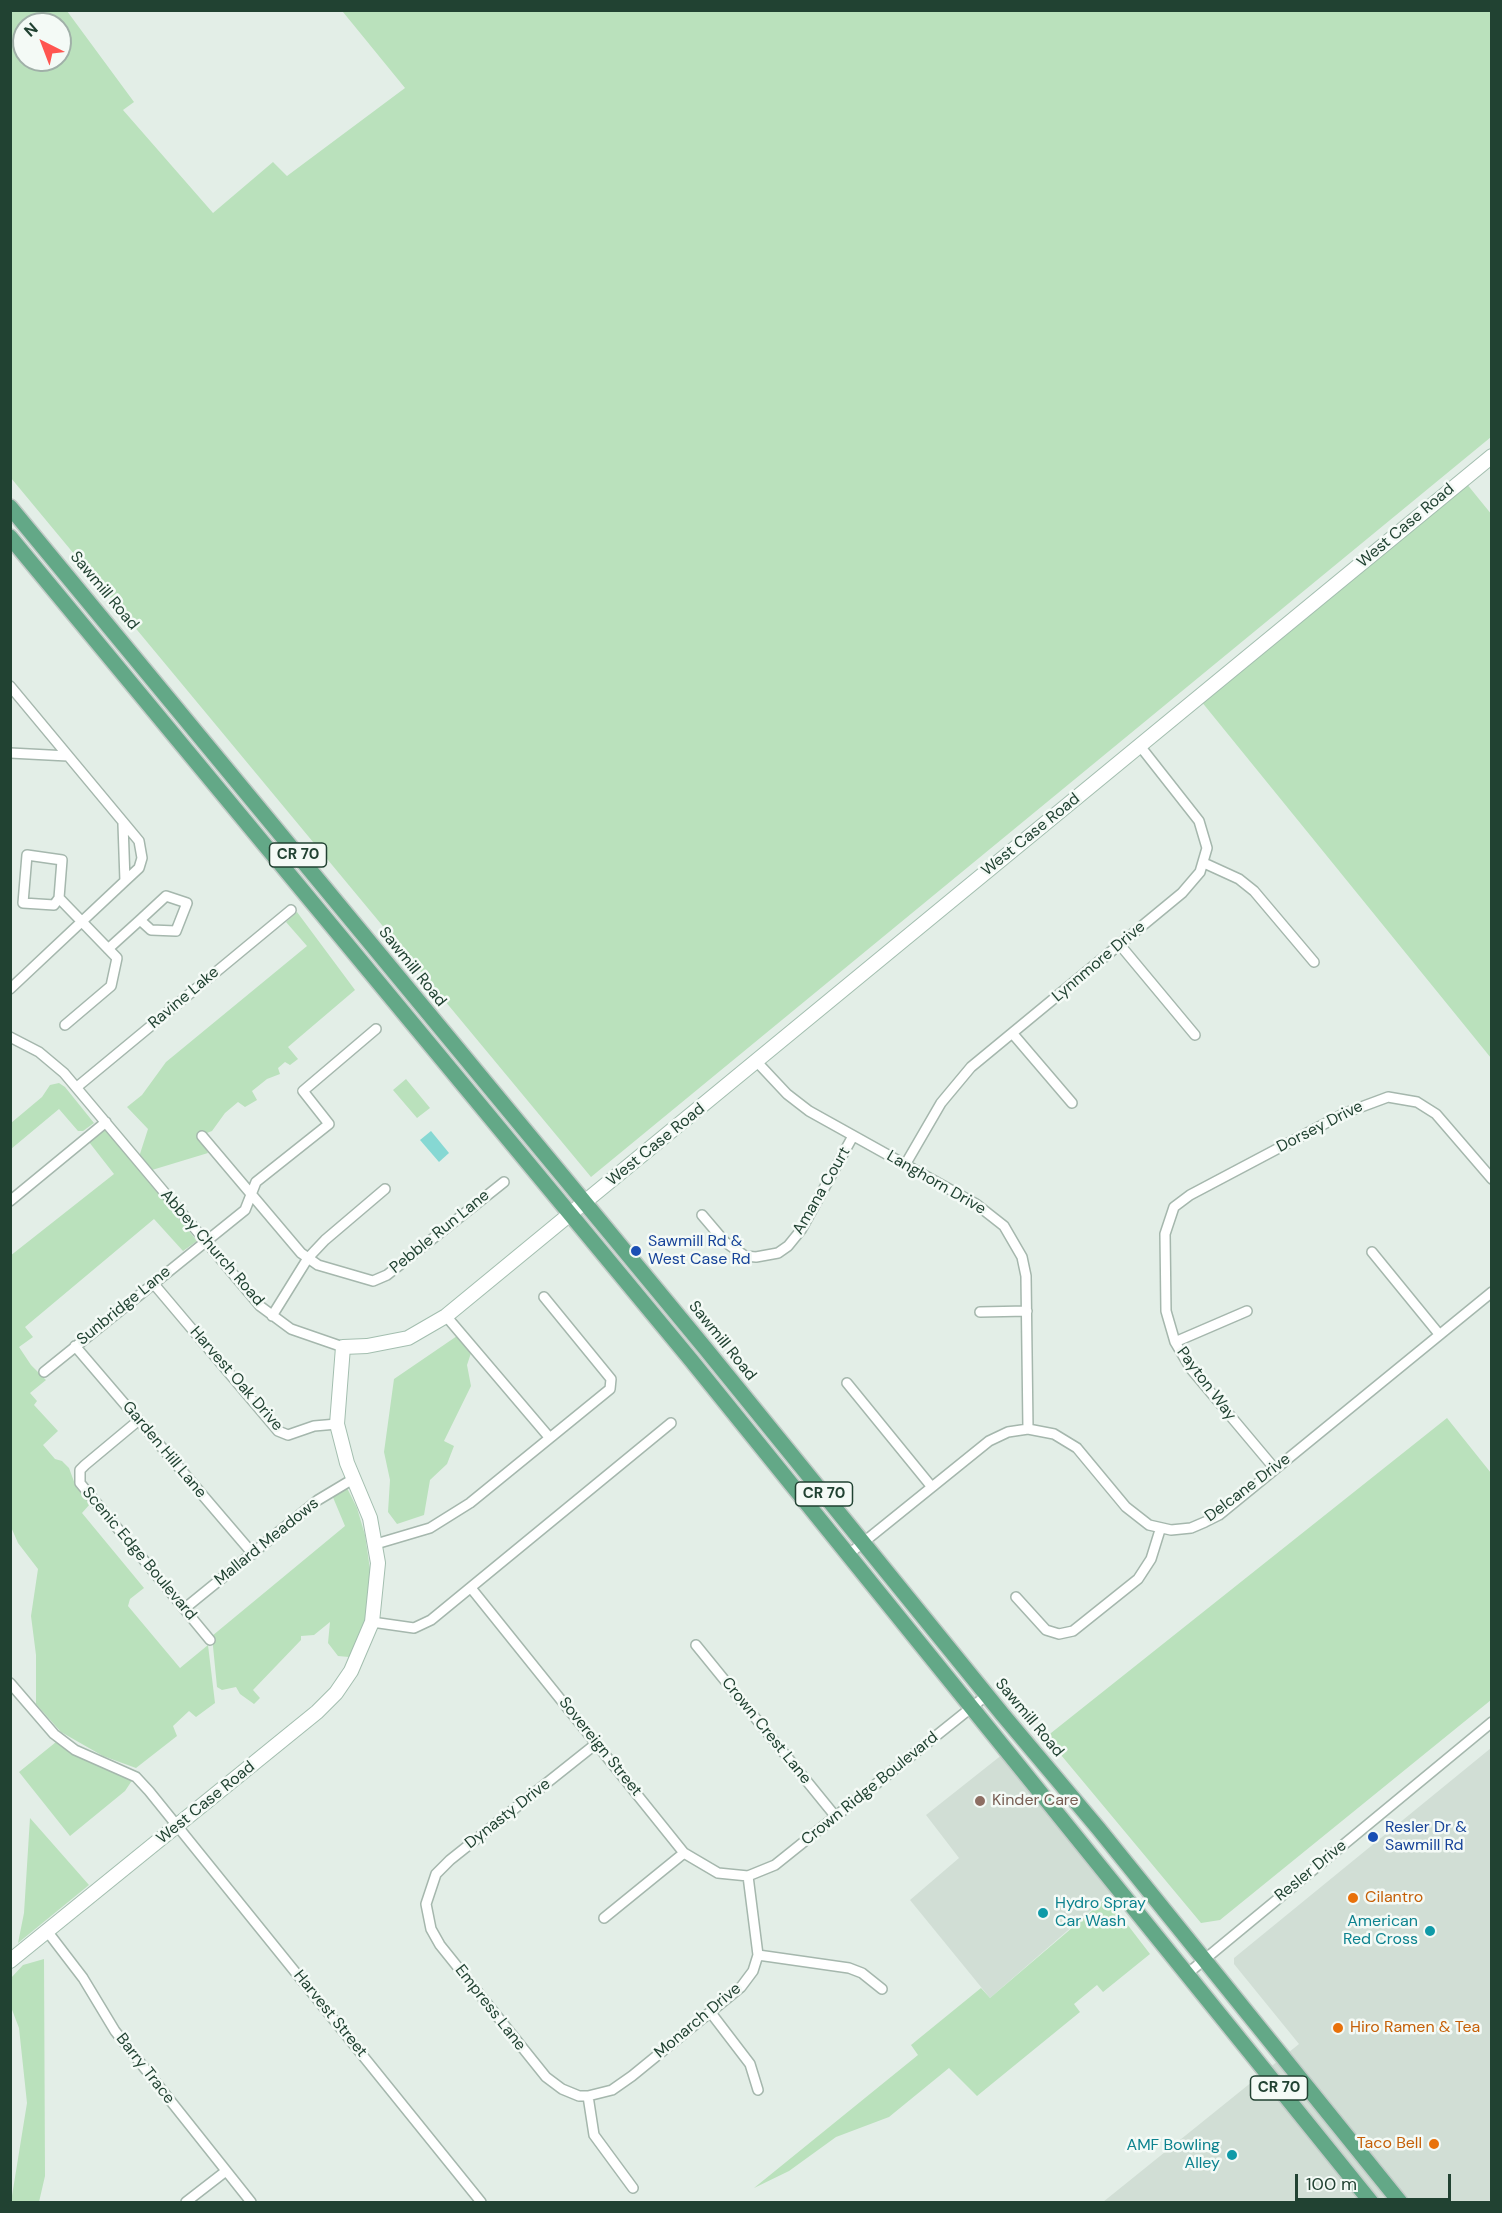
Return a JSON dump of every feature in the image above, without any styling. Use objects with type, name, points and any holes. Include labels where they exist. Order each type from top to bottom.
[{"type":"main road","name":"West Case Road","points":[[570,1215],[1491,456]]},
{"type":"main road","name":"Sawmill Road","points":[[10,507],[585,1203],[1400,2202]]},
{"type":"main road","name":"CR 70","points":[[10,537],[849,1554],[1371,2202]]},
{"type":"main road","name":"Abbey Church Road","points":[[343,1347],[367,1346],[408,1338],[446,1316],[570,1215]]},
{"type":"main road","name":"West Case Road","points":[[10,1961],[178,1827],[336,1693],[363,1647],[372,1622],[378,1582],[376,1544],[370,1518],[353,1479],[337,1424],[343,1347]]},
{"type":"street","points":[[10,686],[139,841],[142,858],[139,868],[125,882],[10,989]]},
{"type":"street","points":[[1140,746],[1199,821],[1206,841],[1204,863],[1239,879],[1254,891],[1314,962]]},
{"type":"street","points":[[10,753],[68,756]]},
{"type":"street","points":[[123,822],[125,882]]},
{"type":"street","points":[[27,855],[62,860],[59,898],[54,905],[23,903],[27,855]]},
{"type":"street","name":"Lynnmore Drive","points":[[905,1165],[954,1086],[971,1067],[1189,887],[1204,863]]},
{"type":"street","points":[[108,949],[166,896],[187,903],[176,931],[151,930],[140,920]]},
{"type":"street","points":[[59,898],[117,958],[111,986],[65,1025]]},
{"type":"street","name":"Ravine Lake","points":[[77,1087],[291,910]]},
{"type":"street","points":[[1120,945],[1195,1035]]},
{"type":"street","name":"Sunbridge Lane","points":[[44,1372],[245,1210],[256,1182],[329,1124],[303,1091],[376,1029]]},
{"type":"street","points":[[1013,1034],[1072,1103]]},
{"type":"street","name":"Abbey Church Road","points":[[10,1037],[49,1059],[77,1087],[248,1294],[272,1316],[291,1329],[343,1347]]},
{"type":"street","name":"Langhorn Drive","points":[[757,1062],[787,1094],[853,1136],[976,1204],[1004,1226],[1014,1240],[1024,1265],[1027,1311],[1028,1429]]},
{"type":"street","name":"Dorsey Drive","points":[[1165,1250],[1169,1217],[1174,1208],[1190,1195],[1345,1113],[1381,1098],[1404,1098],[1417,1102],[1436,1114],[1491,1179]]},
{"type":"street","points":[[10,1201],[106,1122]]},
{"type":"street","name":"Pebble Run Lane","points":[[202,1136],[308,1258],[318,1265],[373,1281],[381,1279],[504,1182]]},
{"type":"street","name":"Amana Court","points":[[702,1215],[725,1242],[745,1256],[756,1257],[778,1253],[788,1246],[801,1230],[853,1136]]},
{"type":"street","points":[[272,1316],[308,1258],[325,1240],[385,1189]]},
{"type":"street","name":"Payton Way","points":[[1165,1250],[1166,1311],[1175,1342],[1191,1369],[1275,1469]]},
{"type":"street","points":[[1372,1252],[1439,1334]]},
{"type":"street","name":"Harvest Oak Drive","points":[[153,1283],[278,1431],[288,1435],[314,1426],[337,1424]]},
{"type":"street","name":"Delcane Drive","points":[[1160,1530],[1191,1528],[1219,1515],[1491,1292]]},
{"type":"street","points":[[376,1544],[430,1528],[470,1503],[612,1386],[610,1379],[543,1297]]},
{"type":"street","points":[[980,1312],[1027,1311]]},
{"type":"street","points":[[1175,1342],[1247,1311]]},
{"type":"street","points":[[446,1316],[549,1437]]},
{"type":"street","name":"Garden Hill Lane","points":[[75,1346],[253,1554]]},
{"type":"street","points":[[846,1383],[931,1486]]},
{"type":"street","name":"Scenic Edge Boulevard","points":[[139,1420],[80,1470],[80,1483],[210,1640]]},
{"type":"street","points":[[372,1622],[404,1628],[422,1625],[471,1588],[671,1423]]},
{"type":"street","points":[[849,1554],[989,1441],[1008,1432],[1028,1429],[1054,1434],[1071,1444],[1136,1517],[1160,1530],[1151,1558],[1138,1579],[1073,1631],[1059,1634],[1046,1630],[1016,1598]]},
{"type":"street","name":"Mallard Meadows","points":[[184,1609],[318,1500],[353,1479]]},
{"type":"street","name":"Sovereign Street","points":[[471,1588],[684,1853],[718,1873],[748,1876]]},
{"type":"street","name":"Crown Crest Lane","points":[[696,1645],[836,1817]]},
{"type":"street","name":"Harvest Street","points":[[10,1683],[54,1734],[75,1750],[136,1777],[481,2202]]},
{"type":"street","name":"Crown Ridge Boulevard","points":[[748,1876],[775,1865],[987,1695]]},
{"type":"street","name":"Resler Drive","points":[[1187,1974],[1491,1722]]},
{"type":"street","name":"Dynasty Drive","points":[[428,1893],[436,1875],[450,1860],[597,1743]]},
{"type":"street","points":[[604,1918],[684,1853]]},
{"type":"street","points":[[748,1876],[758,1955],[844,1966],[862,1973],[882,1989]]},
{"type":"street","name":"Empress Lane","points":[[428,1893],[427,1914],[435,1938],[504,2026],[546,2077],[570,2093],[588,2096]]},
{"type":"street","name":"Barry Trace","points":[[46,1931],[83,1978],[115,2031],[251,2202]]},
{"type":"street","name":"Monarch Drive","points":[[588,2096],[622,2084],[711,2013],[749,1978],[758,1955]]},
{"type":"street","points":[[711,2013],[750,2064],[758,2090]]},
{"type":"street","points":[[588,2096],[594,2135],[633,2188]]},
{"type":"street","points":[[186,2202],[226,2171]]},
{"type":"shaded area","points":[[1491,1748],[1491,2202],[1103,2202],[1299,2044],[1234,1964],[1234,1958]]},
{"type":"shaded area","points":[[1003,1754],[1113,1891],[990,1998],[910,1900],[959,1858],[926,1815]]},
{"type":"green space","points":[[10,11],[68,12],[12,12],[12,72],[72,72],[72,18],[134,102],[123,110],[213,213],[273,162],[287,176],[405,88],[343,12],[345,11],[1491,11],[1491,437],[591,1177],[11,478]]},
{"type":"green space","points":[[1466,483],[1492,515],[1491,1058],[1201,701]]},
{"type":"green space","points":[[297,912],[355,990],[288,1047],[298,1059],[290,1065],[285,1062],[278,1068],[280,1074],[267,1079],[252,1091],[257,1100],[245,1107],[238,1102],[225,1113],[212,1131],[199,1136],[208,1153],[152,1170],[139,1157],[148,1129],[127,1107],[142,1095],[166,1062],[307,946],[286,922]]},
{"type":"green space","points":[[406,1079],[430,1108],[417,1118],[393,1090]]},
{"type":"green space","points":[[59,1083],[65,1087],[94,1123],[83,1131],[78,1131],[59,1109],[11,1149],[11,1123],[42,1097],[50,1085]]},
{"type":"green space","points":[[105,1129],[197,1241],[183,1251],[154,1219],[25,1327],[33,1337],[19,1347],[31,1365],[46,1380],[30,1393],[37,1401],[34,1405],[58,1431],[43,1445],[55,1459],[62,1461],[69,1468],[76,1487],[90,1504],[82,1513],[144,1588],[130,1599],[128,1606],[180,1668],[208,1645],[215,1703],[196,1717],[189,1711],[173,1726],[177,1736],[136,1768],[103,1756],[61,1732],[36,1704],[36,1655],[31,1616],[38,1569],[18,1543],[11,1527],[10,1256],[114,1174],[89,1142]]},
{"type":"green space","points":[[457,1336],[471,1353],[467,1365],[471,1386],[444,1441],[454,1446],[447,1464],[430,1480],[424,1515],[397,1524],[388,1512],[390,1480],[384,1452],[394,1379]]},
{"type":"green space","points":[[1447,1418],[1491,1473],[1491,1700],[1220,1920],[1201,1923],[1046,1737]]},
{"type":"green space","points":[[346,1486],[357,1508],[365,1535],[373,1590],[364,1631],[349,1657],[338,1656],[328,1643],[330,1622],[314,1635],[301,1636],[301,1640],[253,1690],[260,1698],[254,1704],[240,1694],[236,1687],[222,1690],[217,1687],[212,1636],[345,1526],[332,1495]]},
{"type":"green space","points":[[56,1742],[133,1779],[125,1791],[70,1836],[19,1772]]},
{"type":"green space","points":[[30,1818],[89,1885],[18,1943],[24,1913]]},
{"type":"green space","points":[[1107,1898],[1150,1954],[1103,1992],[1097,1985],[1074,2004],[1080,2012],[977,2096],[949,2068],[889,2117],[836,2137],[789,2171],[754,2188],[918,2055],[911,2045],[981,1988],[990,1998]]},
{"type":"green space","points":[[44,1959],[45,2176],[39,2202],[11,2202],[27,2103],[19,2028],[11,2007],[11,1978],[23,1965]]},
{"type":"water","points":[[431,1131],[449,1153],[439,1162],[420,1140]]},
{"type":"place","name":"Sawmill Rd & West Case Rd","points":[[636,1251]]},
{"type":"place","name":"Kinder Care","points":[[980,1801]]},
{"type":"place","name":"Resler Dr & Sawmill Rd","points":[[1373,1837]]},
{"type":"place","name":"Cilantro","points":[[1353,1898]]},
{"type":"place","name":"Hydro Spray Car Wash","points":[[1043,1913]]},
{"type":"place","name":"American Red Cross","points":[[1430,1931]]},
{"type":"place","name":"Hiro Ramen & Tea","points":[[1338,2028]]},
{"type":"place","name":"Taco Bell","points":[[1434,2144]]},
{"type":"place","name":"AMF Bowling Alley","points":[[1232,2155]]}]
